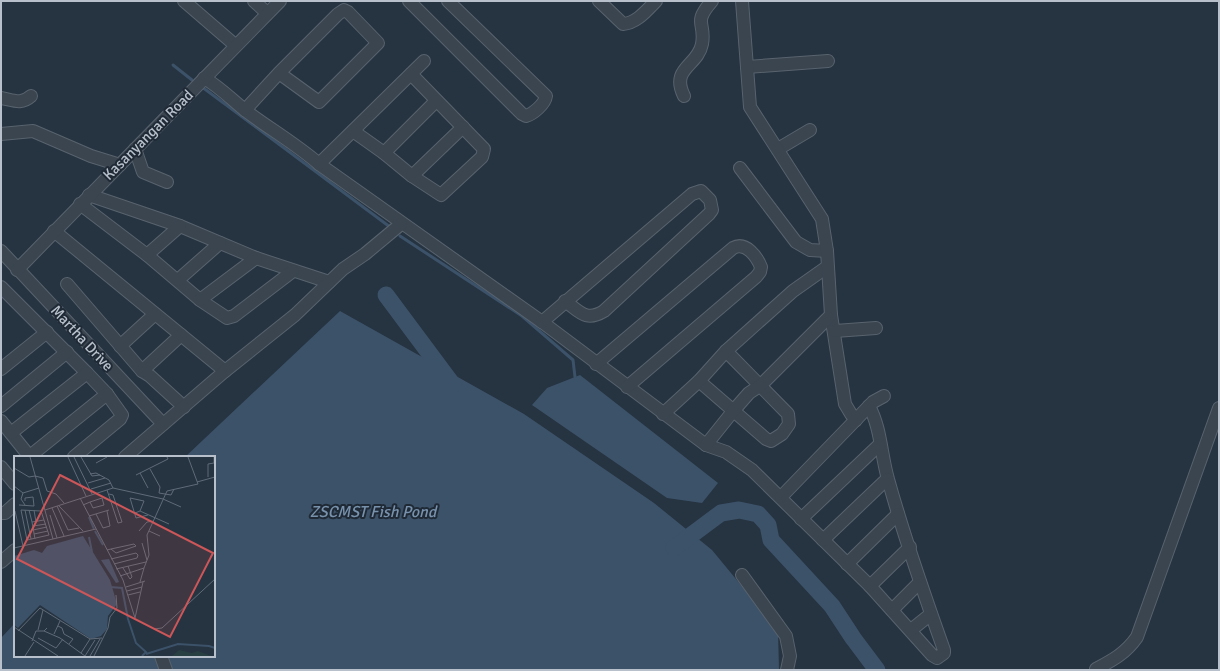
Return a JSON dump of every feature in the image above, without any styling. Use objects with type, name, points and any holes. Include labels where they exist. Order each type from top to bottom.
[{"type":"street","points":[[184,1],[235,45]]},
{"type":"street","points":[[254,1],[267,14]]},
{"type":"street","name":"Kasanyangan Road","points":[[17,270],[235,45],[280,1]]},
{"type":"street","points":[[409,1],[522,114],[526,116],[531,115],[546,100],[546,96],[448,1]]},
{"type":"street","points":[[599,1],[623,24],[630,23],[639,18],[656,1]]},
{"type":"street","points":[[684,96],[679,82],[681,75],[700,49],[702,43],[700,22],[701,16],[712,1]]},
{"type":"street","points":[[742,1],[750,107],[822,219],[827,251],[831,315],[845,404],[850,414],[856,420]]},
{"type":"street","points":[[245,110],[279,73],[338,14],[344,10],[348,12],[378,43],[376,47],[319,102],[279,73]]},
{"type":"street","points":[[319,164],[424,60]]},
{"type":"street","points":[[747,67],[828,61]]},
{"type":"street","points":[[353,131],[437,194],[441,195],[446,192],[484,153],[484,149],[411,74]]},
{"type":"street","points":[[204,78],[218,86],[245,110],[366,196],[401,224],[542,322],[706,445],[726,452],[739,460],[781,497],[801,519],[870,586],[934,657],[941,656],[944,650],[920,582],[887,479],[879,445],[877,426],[869,406]]},
{"type":"street","points":[[1,98],[19,102],[26,101],[31,96]]},
{"type":"street","points":[[384,153],[436,100]]},
{"type":"street","points":[[412,176],[463,127]]},
{"type":"street","points":[[778,149],[810,130]]},
{"type":"street","points":[[1,134],[33,131],[91,156],[120,165]]},
{"type":"street","points":[[135,149],[143,172],[167,182]]},
{"type":"street","points":[[740,168],[796,242],[810,250],[827,251]]},
{"type":"street","points":[[542,322],[564,301],[692,194],[701,191],[710,200],[712,210],[709,214],[604,311],[594,317],[588,316],[564,301]]},
{"type":"street","points":[[89,195],[180,226],[256,258],[329,282]]},
{"type":"street","points":[[80,204],[148,255],[200,300],[227,318],[230,318],[293,271]]},
{"type":"street","points":[[127,456],[225,371],[295,315],[329,282],[401,224]]},
{"type":"street","points":[[148,255],[180,226]]},
{"type":"street","points":[[54,231],[225,371]]},
{"type":"street","points":[[178,280],[220,243]]},
{"type":"street","points":[[596,364],[733,248],[744,246],[753,254],[761,267],[760,272],[756,277],[627,387]]},
{"type":"street","name":"Martha Drive","points":[[1,252],[163,424]]},
{"type":"street","points":[[200,300],[256,258]]},
{"type":"street","points":[[663,414],[699,381],[726,351],[793,291],[827,267]]},
{"type":"street","points":[[67,284],[142,371],[150,376],[184,407]]},
{"type":"street","points":[[1,287],[88,373],[107,394],[122,415],[120,419],[75,456]]},
{"type":"street","points":[[120,346],[155,314]]},
{"type":"street","points":[[706,445],[749,393],[761,385],[831,315]]},
{"type":"street","points":[[834,331],[876,328]]},
{"type":"street","points":[[1,370],[47,332]]},
{"type":"street","points":[[142,371],[181,335]]},
{"type":"street","points":[[699,381],[766,439],[771,441],[782,434],[789,424],[788,414],[726,351]]},
{"type":"street","points":[[1,406],[67,352]]},
{"type":"street","points":[[11,433],[88,373]]},
{"type":"street","points":[[31,456],[107,394]]},
{"type":"street","points":[[781,497],[869,406],[877,399],[884,396]]},
{"type":"street","points":[[1096,669],[1116,659],[1128,650],[1137,637],[1219,408]]},
{"type":"street","points":[[1,421],[29,456]]},
{"type":"street","points":[[801,519],[879,445]]},
{"type":"street","points":[[1,467],[14,483]]},
{"type":"street","points":[[823,540],[887,479]]},
{"type":"street","points":[[1,513],[5,512],[14,505]]},
{"type":"street","points":[[847,564],[898,514]]},
{"type":"street","points":[[870,586],[910,547]]},
{"type":"street","points":[[1,562],[14,551]]},
{"type":"street","points":[[742,575],[786,636],[790,656],[787,670]]},
{"type":"street","points":[[892,610],[920,582]]},
{"type":"street","points":[[911,630],[931,614]]},
{"type":"street","points":[[161,657],[166,670]]},
{"type":"water","name":"ZSCMST Fish Pond","points":[[340,311],[524,414],[654,503],[712,550],[778,630],[779,670],[1,670],[1,638],[14,624],[14,657],[215,657],[215,456],[186,456]]},
{"type":"water","points":[[580,375],[718,483],[702,503],[667,498],[532,405],[547,388]]},
{"type":"waterway","points":[[173,65],[192,80]]},
{"type":"waterway","points":[[202,87],[390,227]]},
{"type":"waterway","points":[[400,236],[522,316],[573,360],[575,377]]},
{"type":"waterway","points":[[386,295],[453,385]]},
{"type":"waterway","points":[[674,548],[721,513],[739,510],[758,514],[768,525],[771,540],[832,606],[853,638],[877,670]]}]
